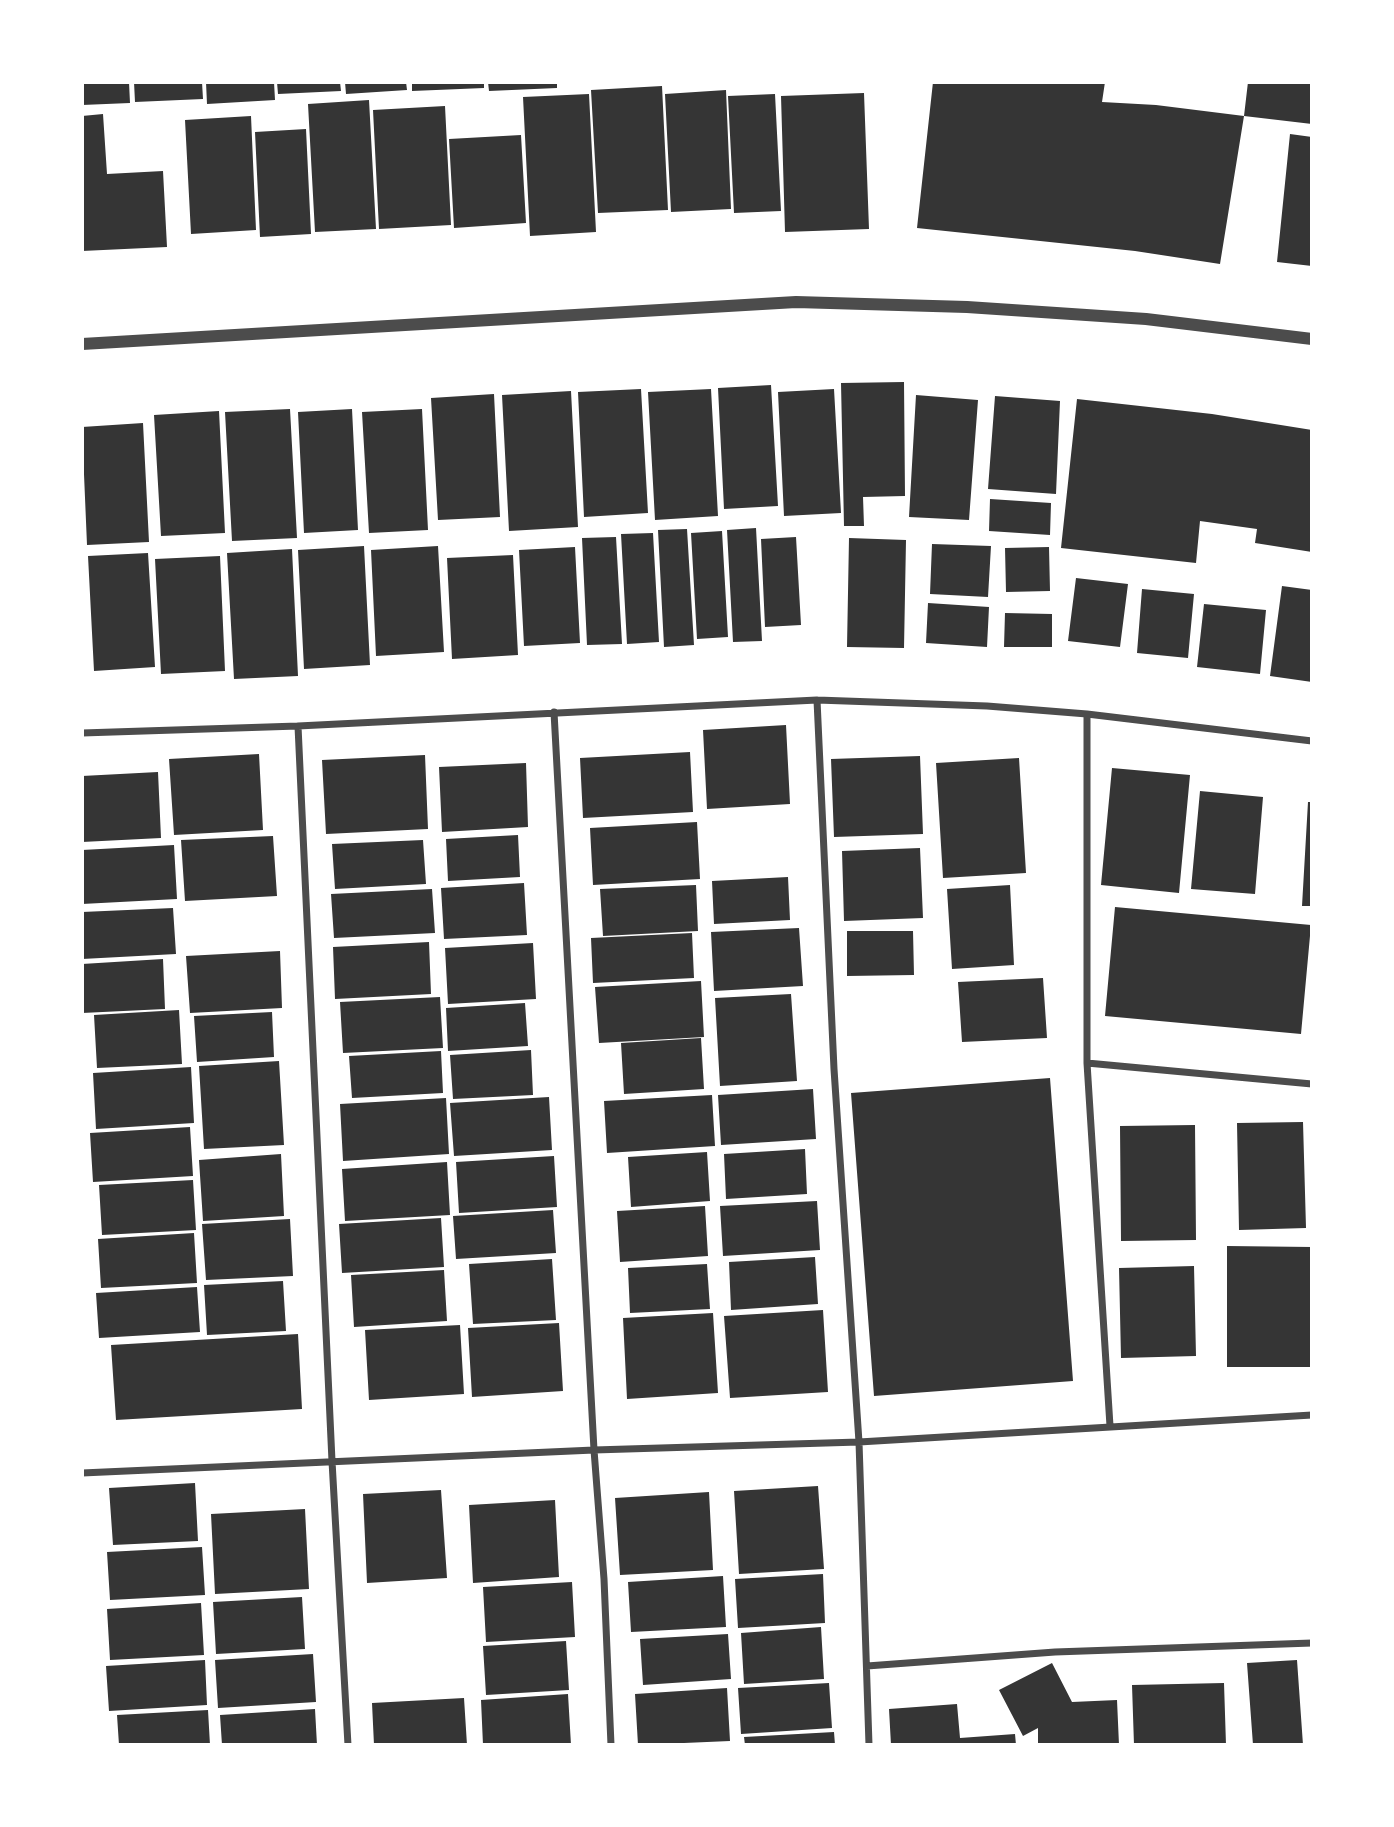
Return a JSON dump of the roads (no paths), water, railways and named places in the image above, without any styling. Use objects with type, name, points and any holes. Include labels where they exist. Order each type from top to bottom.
[{"type":"street","points":[[82,344],[796,302],[967,307],[1132,318],[1312,339]]},
{"type":"street","points":[[817,700],[834,1069],[859,1442],[869,1745]]},
{"type":"street","points":[[82,733],[298,726],[817,700],[987,706],[1087,714],[1312,741]]},
{"type":"street","points":[[554,712],[593,1450],[604,1579],[611,1745]]},
{"type":"street","points":[[1087,714],[1087,1063],[1110,1426]]},
{"type":"street","points":[[298,726],[348,1745]]},
{"type":"street","points":[[1087,1063],[1312,1084]]},
{"type":"street","points":[[82,1473],[593,1450],[859,1442],[1312,1415]]},
{"type":"street","points":[[867,1666],[1055,1652],[1312,1643]]}]
